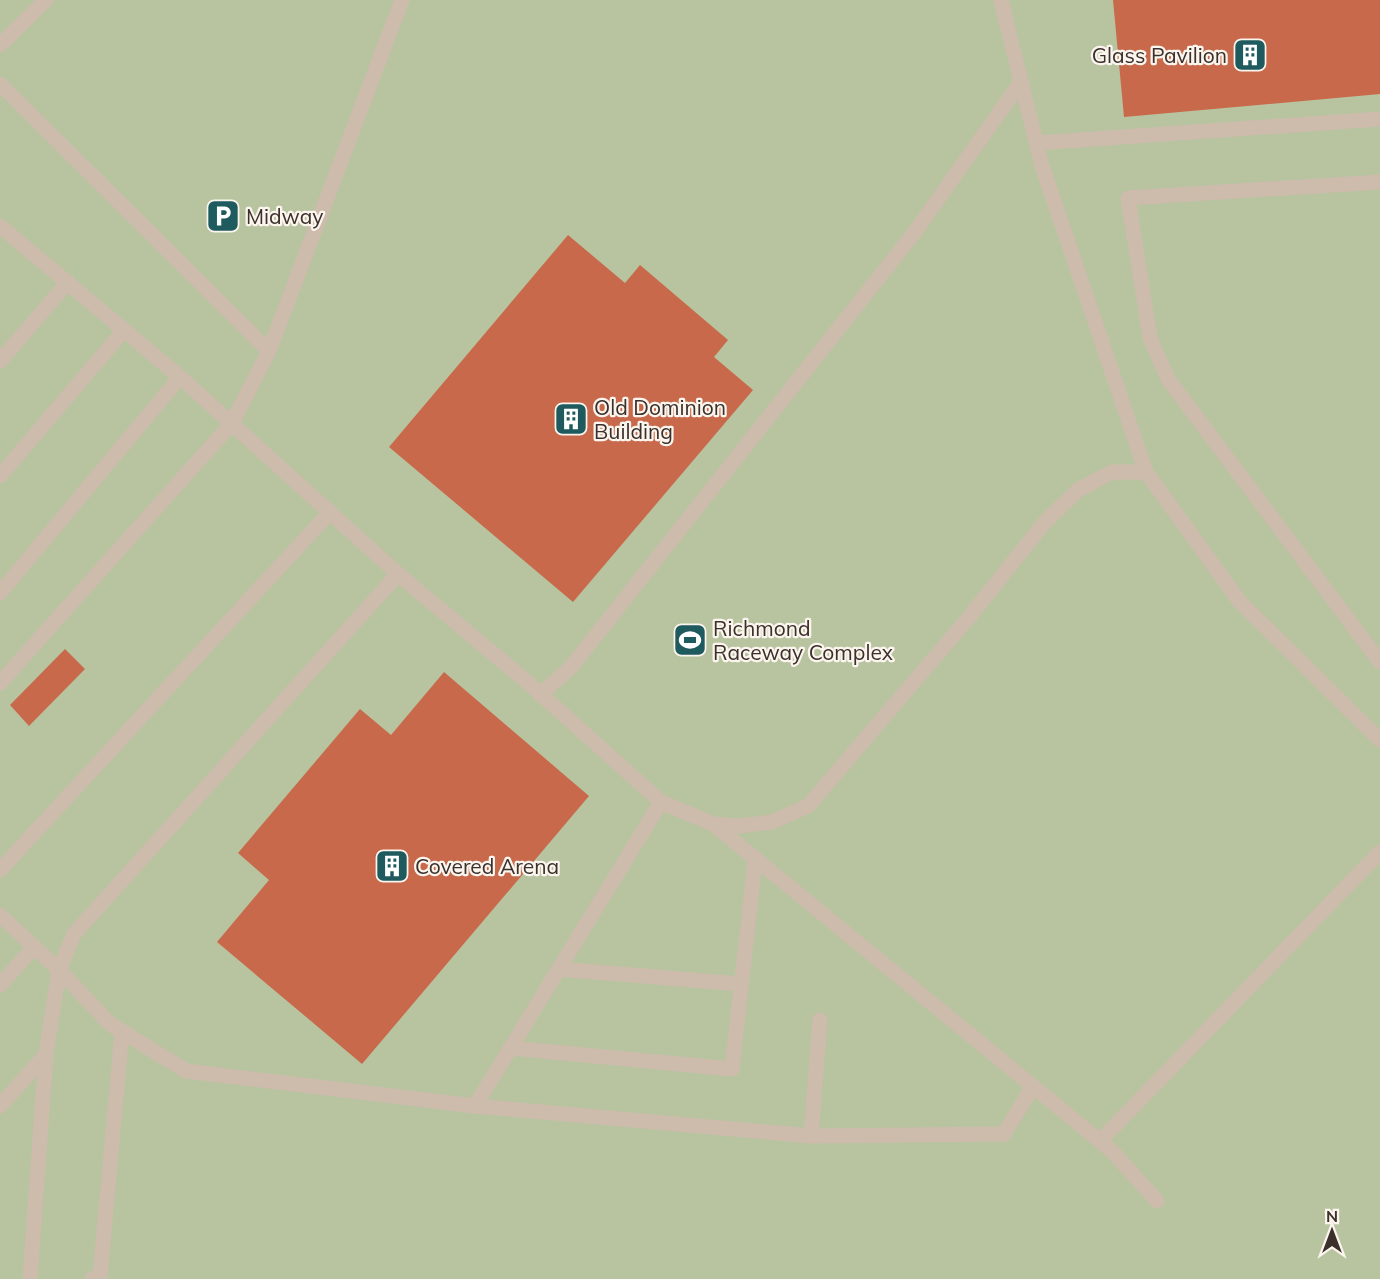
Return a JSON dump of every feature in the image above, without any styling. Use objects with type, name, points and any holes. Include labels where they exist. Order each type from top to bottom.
[{"type":"street","points":[[0,45],[46,0]]},
{"type":"street","points":[[0,683],[232,423],[269,351],[402,0]]},
{"type":"street","points":[[1001,0],[1036,143],[1146,472],[1240,602],[1380,740]]},
{"type":"street","points":[[540,695],[571,667],[914,233],[1021,82]]},
{"type":"street","points":[[0,84],[269,351]]},
{"type":"street","points":[[1036,143],[1380,119]]},
{"type":"street","points":[[1380,182],[1128,198],[1150,338],[1168,379],[1380,662]]},
{"type":"street","points":[[0,226],[180,377],[398,574],[661,802],[713,824],[755,861],[1100,1142],[1156,1201]]},
{"type":"street","points":[[0,361],[68,282]]},
{"type":"street","points":[[0,476],[124,330]]},
{"type":"street","points":[[0,593],[180,377]]},
{"type":"street","points":[[713,824],[739,826],[772,822],[808,806],[970,616],[1044,523],[1078,490],[1112,472],[1146,472]]},
{"type":"street","points":[[0,870],[330,512]]},
{"type":"street","points":[[30,1279],[46,1054],[59,970],[74,934],[398,574]]},
{"type":"street","points":[[475,1106],[661,802]]},
{"type":"street","points":[[1100,1142],[1380,852]]},
{"type":"street","points":[[510,1048],[732,1069],[755,861]]},
{"type":"street","points":[[0,915],[59,970],[110,1024],[186,1071],[475,1106],[811,1136],[1004,1134],[1033,1086]]},
{"type":"street","points":[[0,985],[34,946]]},
{"type":"street","points":[[559,969],[741,984]]},
{"type":"street","points":[[811,1136],[820,1020]]},
{"type":"street","points":[[92,1279],[100,1276],[122,1031]]},
{"type":"street","points":[[0,1106],[46,1054]]},
{"type":"green space","name":"Richmond Raceway Complex","points":[[0,0],[1380,0],[1380,1279],[0,1279]]},
{"type":"building","name":"Glass Pavilion","points":[[1113,0],[1380,0],[1380,94],[1124,117]]},
{"type":"building","name":"Old Dominion Building","points":[[568,235],[625,283],[640,265],[728,340],[714,357],[753,390],[573,602],[389,447]]},
{"type":"building","points":[[65,649],[85,669],[29,726],[10,705]]},
{"type":"building","name":"Covered Arena","points":[[444,672],[589,796],[362,1064],[217,942],[269,880],[238,853],[360,709],[391,735]]},
{"type":"place","name":"Glass Pavilion","points":[[1250,55]]},
{"type":"place","name":"Midway","points":[[223,216]]},
{"type":"place","name":"Old Dominion Building","points":[[571,419]]},
{"type":"place","name":"Richmond Raceway Complex","points":[[690,640]]},
{"type":"place","name":"Covered Arena","points":[[392,866]]}]
